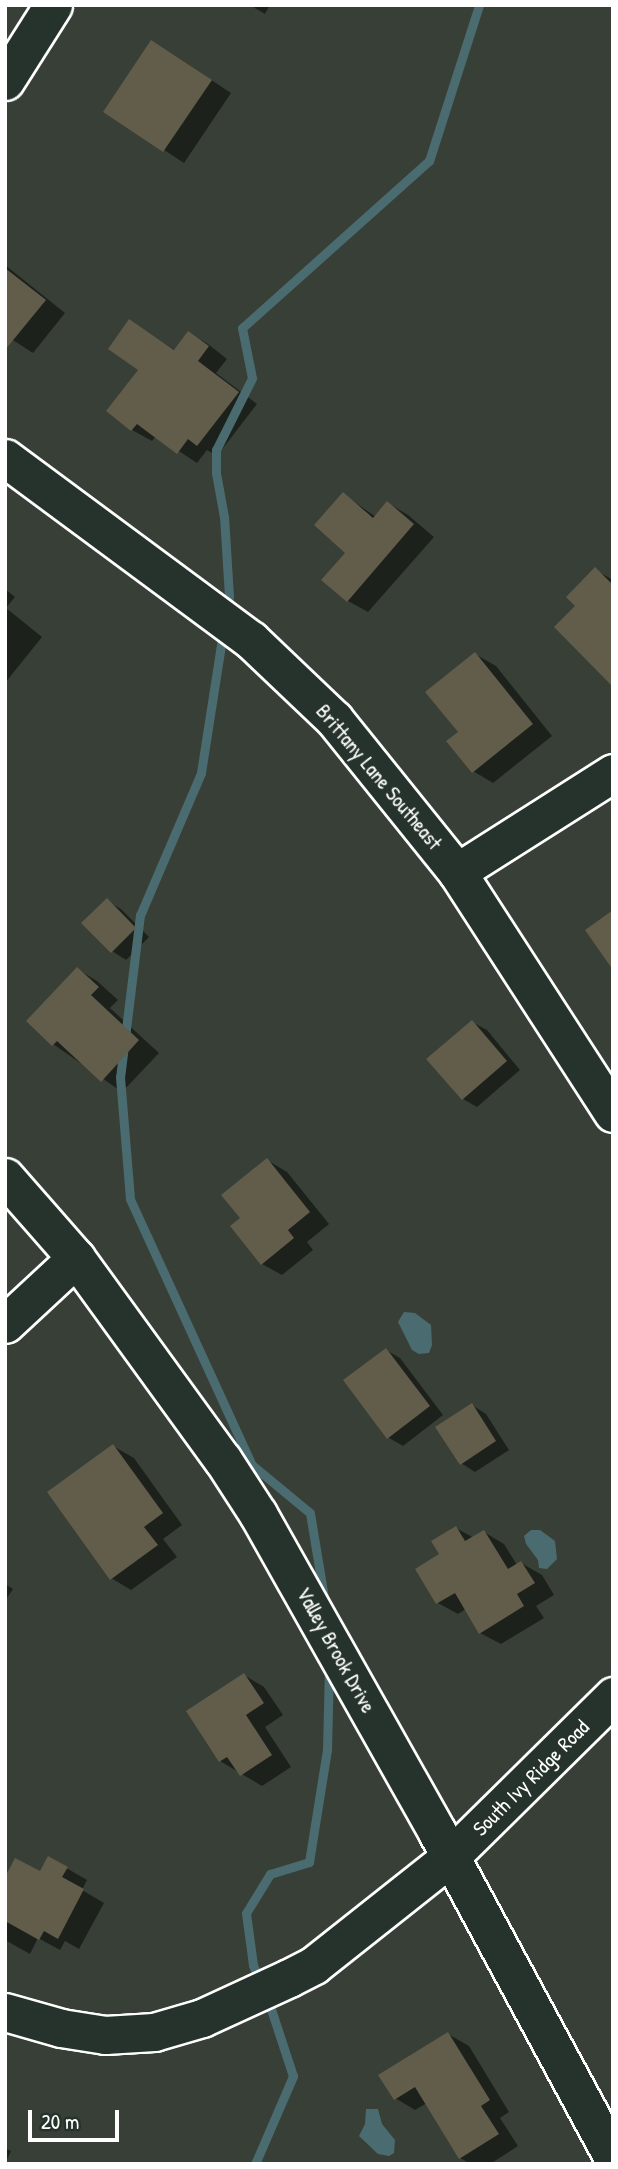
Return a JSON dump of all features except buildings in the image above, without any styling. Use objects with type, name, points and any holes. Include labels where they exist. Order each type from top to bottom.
[{"type":"street","points":[[5,81],[53,5]]},
{"type":"street","name":"Brittany Lane Southeast","points":[[5,458],[220,617],[293,679],[334,719],[376,767],[457,873],[613,1113]]},
{"type":"street","points":[[457,873],[613,773]]},
{"type":"street","name":"Valley Brook Drive","points":[[5,1177],[76,1258],[223,1460],[258,1514],[613,2158]]},
{"type":"street","points":[[5,1324],[76,1258]]},
{"type":"street","name":"South Ivy Ridge Road","points":[[5,2012],[61,2028],[105,2035],[155,2032],[202,2018],[314,1965],[449,1858],[613,1696]]},
{"type":"water","points":[[404,1312],[415,1313],[431,1325],[432,1345],[429,1353],[419,1354],[412,1350],[398,1322]]},
{"type":"water","points":[[531,1530],[540,1530],[555,1541],[557,1559],[547,1569],[539,1568],[538,1560],[526,1544],[524,1536]]},
{"type":"water","points":[[366,2109],[378,2109],[382,2124],[395,2140],[394,2153],[389,2156],[378,2154],[359,2136],[365,2124]]},
{"type":"waterway","points":[[226,611],[229,596],[216,450],[252,378],[242,328],[429,161],[479,5]]},
{"type":"waterway","points":[[223,632],[201,773],[140,915],[120,1077],[130,1199],[252,1465],[310,1513],[325,1604]]},
{"type":"waterway","points":[[260,1981],[253,1965],[246,1913],[270,1874],[309,1862],[327,1750],[329,1666]]},
{"type":"waterway","points":[[255,2164],[293,2076],[267,1997]]}]
